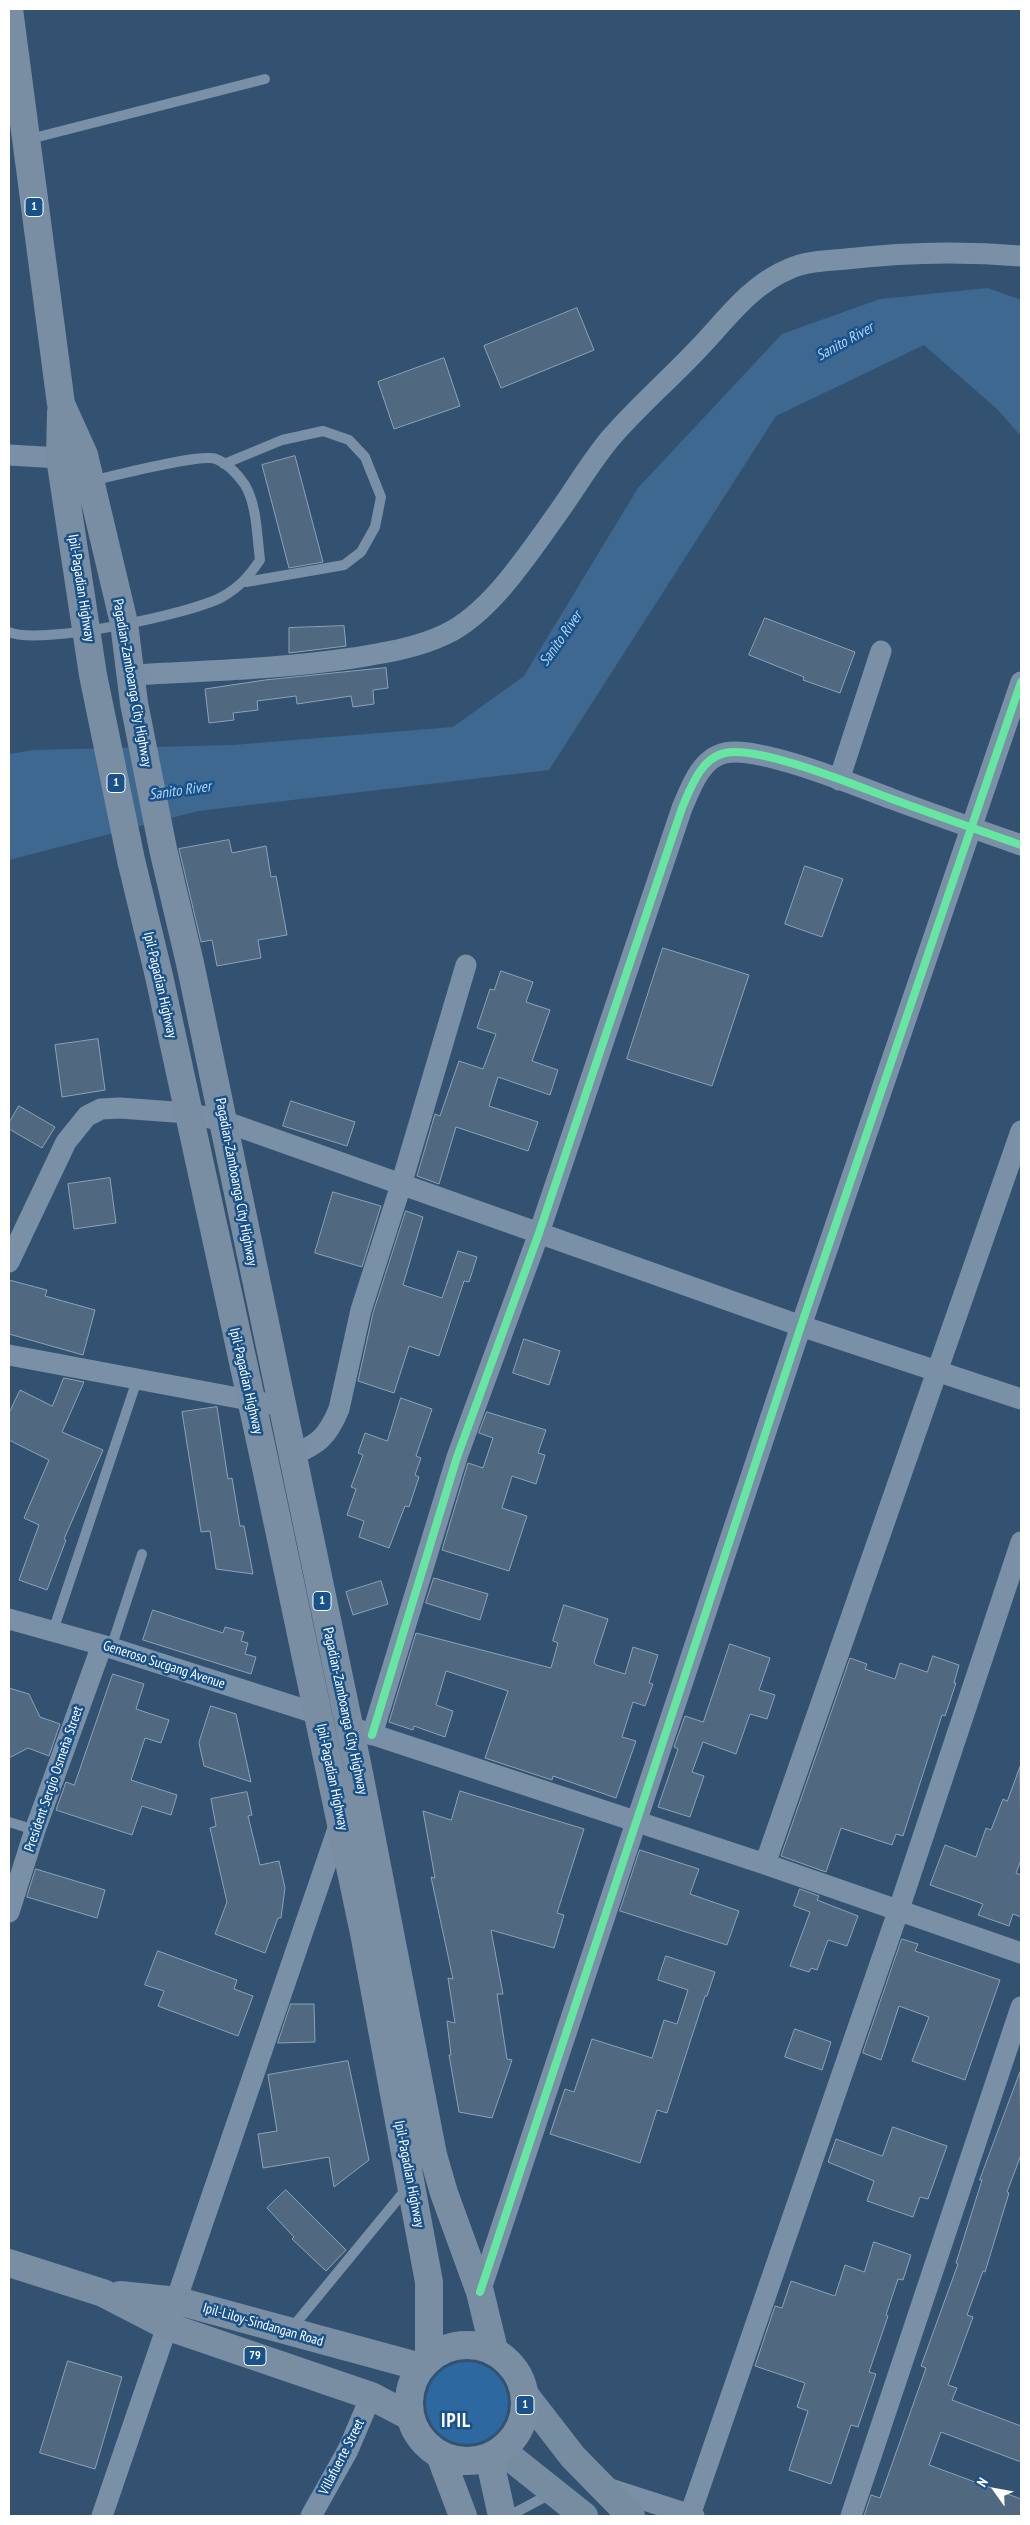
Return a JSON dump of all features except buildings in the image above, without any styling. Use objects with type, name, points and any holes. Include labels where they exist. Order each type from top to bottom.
[{"type":"main road","name":"1","points":[[9,9],[25,140]]},
{"type":"main road","name":"Ipil-Pagadian Highway","points":[[25,140],[61,404],[78,483],[87,630],[93,675],[131,860],[265,1463],[341,1819],[406,2085],[411,2183],[429,2282],[425,2362]]},
{"type":"main road","name":"Pagadian-Zamboanga City Highway","points":[[78,483],[124,624],[134,703],[163,849],[190,962],[291,1456],[361,1731],[359,1772],[406,2085],[433,2155],[444,2193],[480,2292],[494,2350]]},
{"type":"main road","name":"Ipil-Liloy-Sindangan Road","points":[[9,2263],[103,2293],[169,2327],[371,2396],[410,2416]]},
{"type":"main road","name":"Ipil-Liloy-Sindangan Road","points":[[103,2293],[178,2301],[289,2332],[425,2362]]},
{"type":"main road","name":"1","points":[[460,2344],[483,2346],[494,2350],[511,2364],[518,2373],[525,2395],[523,2420],[518,2432],[495,2454],[465,2461],[440,2455],[421,2439],[410,2416],[410,2390],[425,2362],[449,2346],[460,2344]]},
{"type":"main road","points":[[495,2454],[502,2516]]},
{"type":"main road","name":"1","points":[[440,2455],[463,2516]]},
{"type":"street","points":[[130,675],[307,665],[386,653],[446,634],[472,618],[493,596],[536,543],[606,443],[630,416],[686,362],[741,301],[771,278],[789,268],[806,263],[888,254],[946,252],[1021,256]]},
{"type":"street","points":[[9,455],[72,456]]},
{"type":"street","points":[[839,780],[881,651]]},
{"type":"street","points":[[480,2292],[801,1326],[1021,682]]},
{"type":"street","points":[[1021,845],[839,780],[753,752],[738,751],[724,753],[712,758],[701,771],[682,808],[539,1233],[454,1466],[361,1731],[899,1909],[1021,1953]]},
{"type":"street","points":[[291,1456],[316,1445],[333,1424],[339,1409],[361,1310],[401,1185],[466,965]]},
{"type":"street","points":[[9,1262],[66,1142],[87,1116],[101,1109],[188,1113],[223,1122],[801,1326],[1021,1399]]},
{"type":"street","points":[[765,1864],[939,1371],[1021,1131]]},
{"type":"street","points":[[9,1355],[281,1406]]},
{"type":"street","points":[[600,2486],[692,2516],[899,1909],[1021,1542]]},
{"type":"street","name":"Generoso Sucgang Avenue","points":[[9,1619],[106,1647],[318,1714]]},
{"type":"street","name":"President Sergio Osmeña Street","points":[[9,1912],[35,1830],[106,1647]]},
{"type":"street","points":[[102,2516],[178,2301],[341,1819],[359,1772]]},
{"type":"street","points":[[851,2516],[1021,2007]]},
{"type":"street","points":[[525,2395],[600,2486],[631,2516]]},
{"type":"street","name":"Villafuerte Street","points":[[311,2516],[348,2450],[371,2396]]},
{"type":"street","points":[[495,2454],[554,2492],[584,2516]]},
{"type":"lane","points":[[25,140],[265,79]]},
{"type":"lane","points":[[9,632],[33,637],[87,630],[178,614],[222,597],[246,582],[344,565],[361,552],[375,527],[381,497],[365,457],[350,440],[323,431],[282,440],[224,464]]},
{"type":"lane","points":[[78,483],[185,460],[216,458],[232,470],[245,486],[254,515],[260,560],[246,582]]},
{"type":"lane","points":[[52,1631],[137,1380]]},
{"type":"lane","points":[[106,1647],[142,1554]]},
{"type":"lane","points":[[9,1822],[35,1830]]},
{"type":"lane","points":[[289,2332],[411,2183]]},
{"type":"lane","points":[[509,2516],[554,2492]]},
{"type":"shaded area","points":[[467,2362],[483,2366],[496,2374],[504,2387],[508,2403],[504,2419],[496,2432],[483,2440],[467,2444],[451,2440],[438,2432],[430,2419],[426,2403],[430,2387],[438,2374],[451,2366]]},
{"type":"water","name":"Sanito River","points":[[988,288],[1021,300],[1021,436],[997,409],[924,345],[776,416],[549,770],[198,811],[9,860],[9,754],[35,750],[233,745],[453,727],[524,676],[638,488],[782,334],[880,299]]},
{"type":"cycle path","points":[[480,2292],[801,1326],[1021,682]]},
{"type":"cycle path","points":[[372,1735],[457,1457],[539,1233],[682,808],[693,783],[703,767],[709,761],[725,753],[740,752],[760,755],[808,768],[1021,845]]},
{"type":"district","name":"IPIL","points":[[456,2422]]}]
